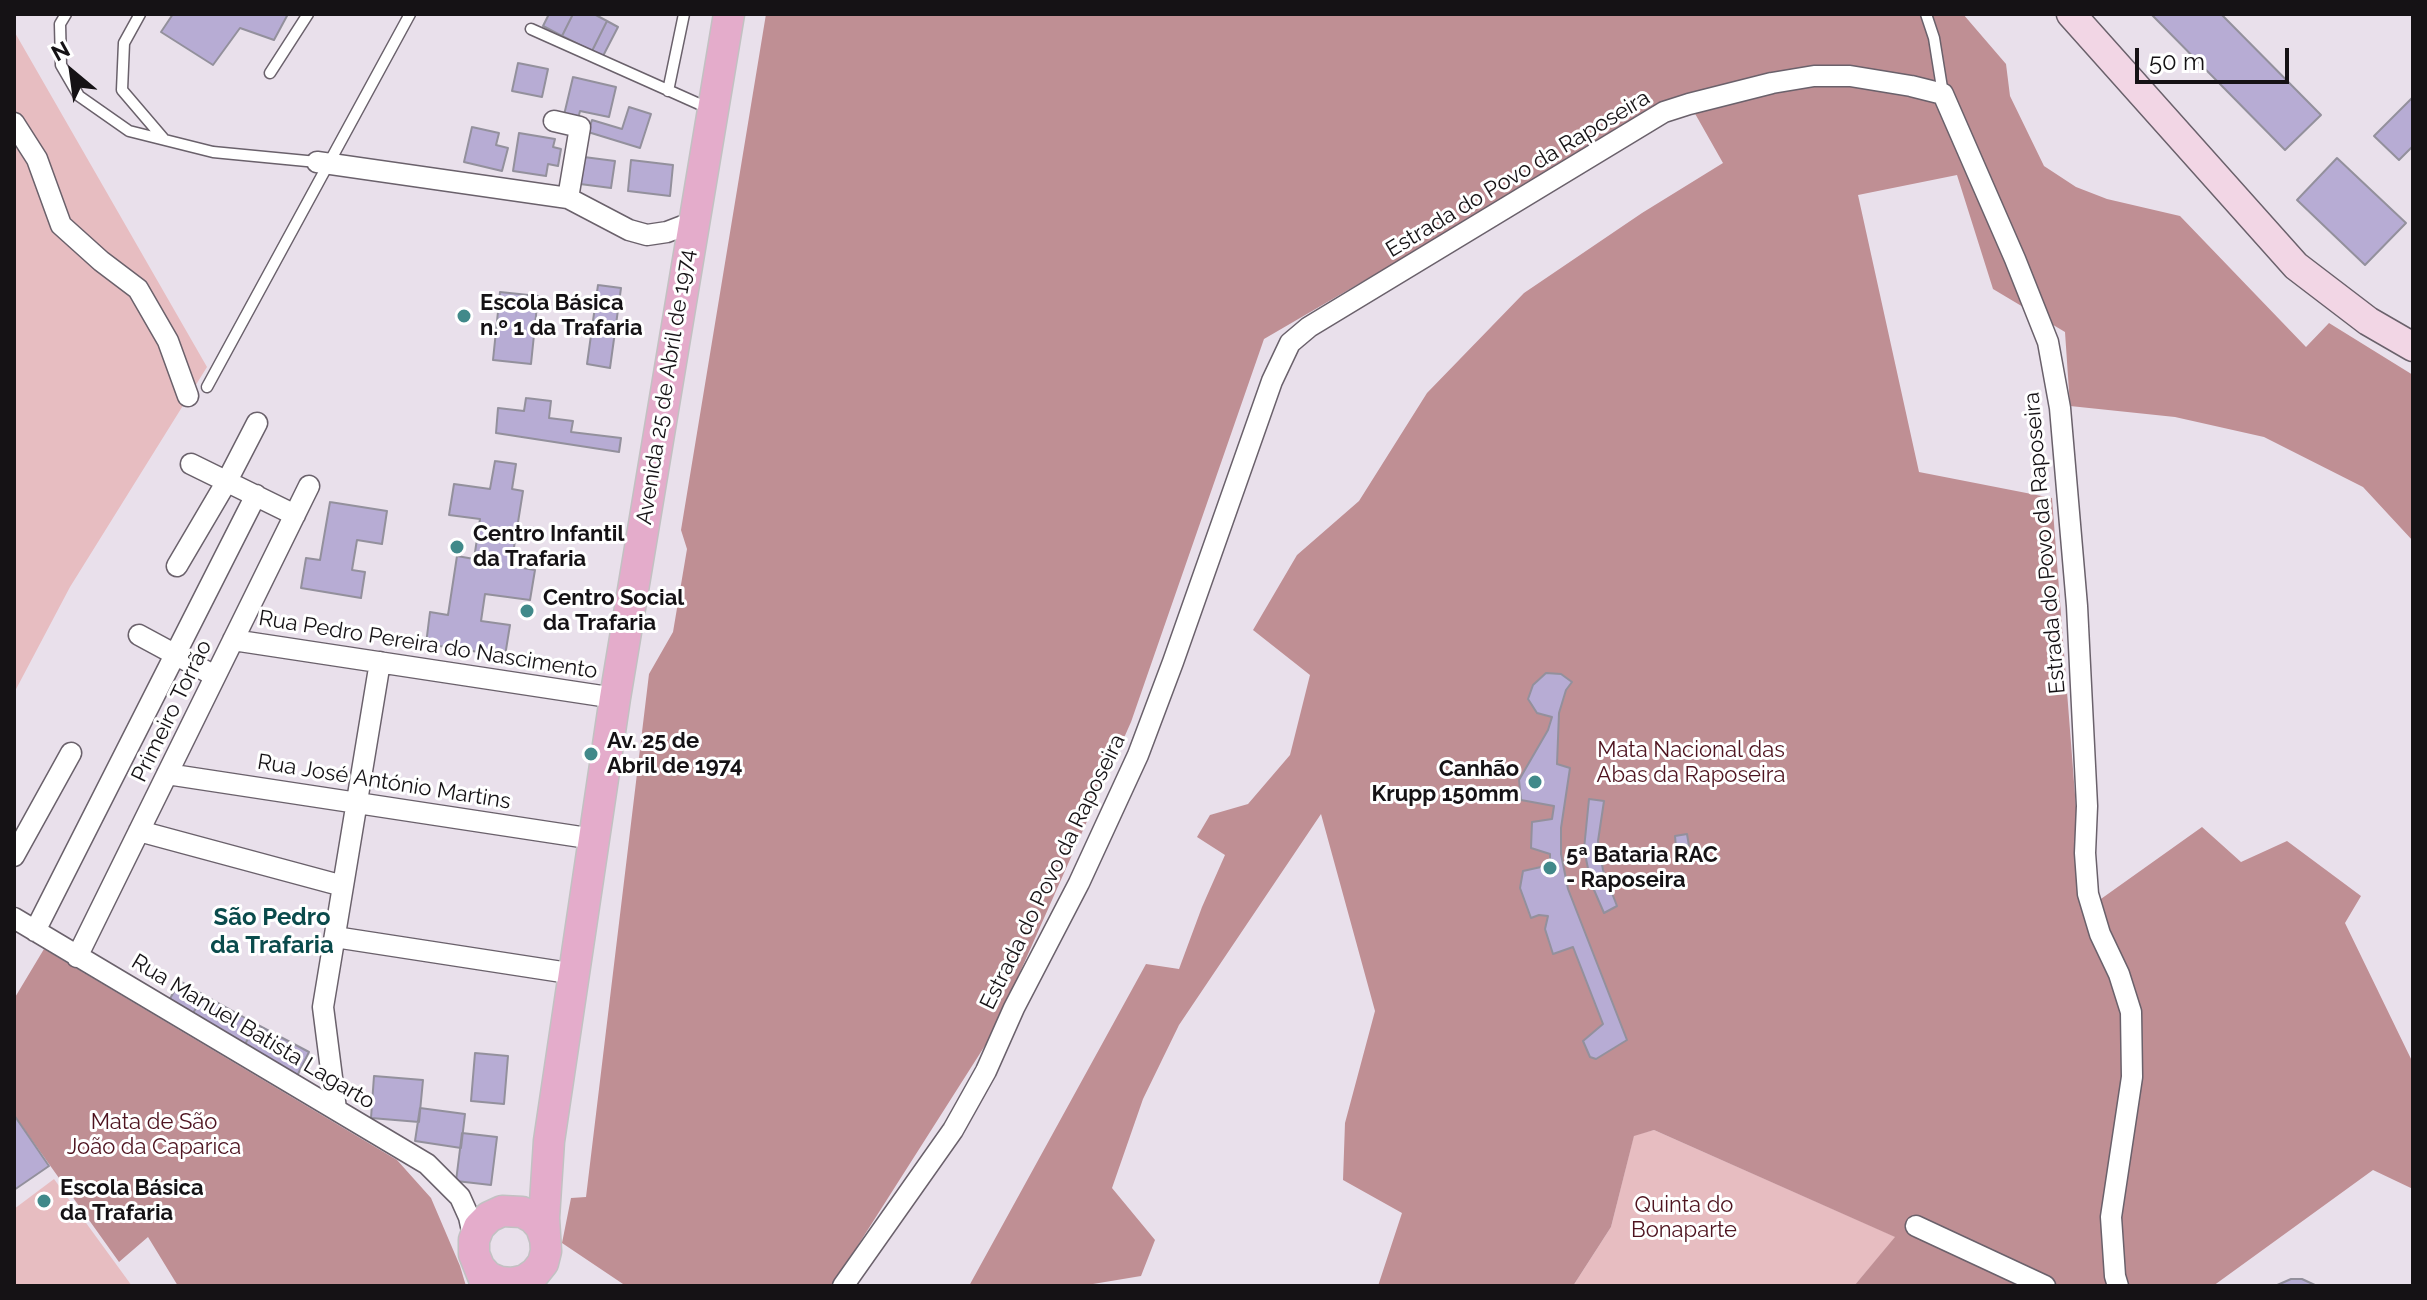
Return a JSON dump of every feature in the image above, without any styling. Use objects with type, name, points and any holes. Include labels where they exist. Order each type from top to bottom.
[{"type":"main road","name":"Avenida 25 de Abril de 1974","points":[[549,1141],[529,1191],[506,1211],[489,1217],[479,1227],[480,1265],[488,1277],[500,1282],[533,1280],[546,1251],[544,1218],[549,1141],[615,698],[729,14]]},
{"type":"main road","points":[[2071,14],[2296,266],[2368,321],[2413,347]]},
{"type":"main road","points":[[506,1211],[522,1212],[533,1218],[541,1227],[545,1239]]},
{"type":"street","name":"Estrada do Povo da Raposeira","points":[[843,1286],[953,1130],[986,1071],[1014,1008],[1079,883],[1138,755],[1272,381],[1290,343],[1309,327],[1664,112],[1772,83],[1814,76],[1850,76],[1943,94],[2048,342],[2060,408],[2077,606],[2088,894],[2100,934],[2119,974],[2131,1012],[2132,1077],[2111,1217],[2118,1286]]},
{"type":"street","points":[[554,121],[580,127],[568,198]]},
{"type":"street","points":[[14,123],[37,159],[61,225],[138,289],[198,392]]},
{"type":"street","points":[[323,163],[568,198],[629,230],[647,235],[667,232],[693,222]]},
{"type":"street","points":[[177,566],[257,423]]},
{"type":"street","points":[[191,464],[295,515]]},
{"type":"street","name":"Primeiro Torrão","points":[[77,957],[309,486]]},
{"type":"street","name":"Primeiro Torrão","points":[[35,931],[256,495]]},
{"type":"street","points":[[139,635],[215,676]]},
{"type":"street","name":"Rua Pedro Pereira do Nascimento","points":[[233,640],[615,698]]},
{"type":"street","points":[[336,1109],[323,1007],[380,662]]},
{"type":"street","points":[[14,856],[71,753]]},
{"type":"street","name":"Rua José António Martins","points":[[167,774],[594,839]]},
{"type":"street","points":[[139,831],[343,886]]},
{"type":"street","name":"Rua Manuel Batista Lagarto","points":[[14,918],[427,1164],[460,1197]]},
{"type":"street","points":[[335,937],[575,974]]},
{"type":"street","points":[[460,1197],[506,1211]]},
{"type":"street","points":[[460,1197],[469,1217],[480,1265]]},
{"type":"street","points":[[1916,1226],[2045,1286]]},
{"type":"lane","points":[[66,14],[60,24],[61,65],[79,96],[129,131],[213,152],[323,163]]},
{"type":"lane","points":[[140,14],[124,43],[122,90],[164,140]]},
{"type":"lane","points":[[270,73],[308,14]]},
{"type":"lane","points":[[198,392],[323,163],[410,14]]},
{"type":"lane","points":[[668,91],[684,14]]},
{"type":"lane","points":[[1926,14],[1934,38],[1943,94]]},
{"type":"lane","points":[[531,29],[712,110]]},
{"type":"green space","name":"Mata Nacional das Abas da Raposeira","points":[[766,14],[1963,14],[2006,64],[2010,96],[2044,166],[2076,187],[2107,199],[2180,216],[2306,347],[2329,323],[2413,375],[2413,541],[2363,487],[2264,437],[2175,417],[2070,406],[2065,332],[1993,289],[1957,175],[1858,195],[1919,472],[2052,498],[2084,911],[2202,827],[2241,862],[2287,841],[2361,896],[2345,923],[2413,1063],[2413,1189],[2373,1170],[2213,1286],[1854,1286],[1895,1237],[1654,1130],[1634,1136],[1611,1227],[1573,1286],[1378,1286],[1402,1213],[1343,1180],[1345,1123],[1375,1011],[1321,814],[1179,1025],[1143,1099],[1112,1188],[1155,1240],[1141,1276],[1081,1286],[969,1286],[1146,964],[1179,969],[1225,855],[1197,837],[1210,815],[1248,804],[1290,755],[1310,675],[1253,630],[1297,555],[1359,501],[1427,393],[1524,293],[1642,213],[1723,163],[1689,103],[1681,96],[1264,339],[1131,722],[993,1033],[832,1286],[626,1286],[562,1243],[571,1198],[586,1197],[649,674],[673,632],[687,549],[681,530]]},
{"type":"green space","points":[[14,31],[207,367],[70,587],[14,693]]},
{"type":"green space","name":"Mata de São João da Caparica","points":[[44,949],[397,1160],[431,1198],[466,1286],[178,1286],[148,1237],[119,1262],[14,1115],[14,999]]},
{"type":"green space","name":"Quinta do Bonaparte","points":[[1654,1130],[1896,1237],[1854,1286],[1573,1286],[1611,1227],[1634,1135]]},
{"type":"green space","name":"Escola Básica da Trafaria","points":[[54,1179],[132,1286],[14,1286],[14,1209]]},
{"type":"building","points":[[173,14],[288,14],[274,40],[240,28],[213,65],[161,32]]},
{"type":"building","points":[[549,14],[573,14],[562,36],[543,26]]},
{"type":"building","points":[[573,14],[594,14],[607,21],[592,51],[562,36]]},
{"type":"building","points":[[2151,14],[2221,14],[2321,115],[2285,150]]},
{"type":"building","points":[[607,21],[618,27],[603,56],[592,51]]},
{"type":"building","points":[[518,63],[548,69],[542,97],[512,91]]},
{"type":"building","points":[[573,77],[616,87],[609,117],[580,111],[578,119],[564,115]]},
{"type":"building","points":[[2413,97],[2413,146],[2399,160],[2374,136]]},
{"type":"building","points":[[629,107],[651,114],[640,148],[588,132],[592,120],[622,129]]},
{"type":"building","points":[[472,127],[499,133],[496,145],[508,148],[502,171],[464,162]]},
{"type":"building","points":[[519,133],[555,139],[553,147],[561,149],[558,166],[548,164],[546,176],[513,171]]},
{"type":"building","points":[[584,157],[615,161],[611,188],[580,184]]},
{"type":"building","points":[[2337,158],[2406,223],[2365,265],[2297,200]]},
{"type":"building","points":[[631,160],[673,165],[670,196],[628,191]]},
{"type":"building","points":[[598,285],[621,288],[610,368],[587,364]]},
{"type":"building","points":[[500,292],[538,296],[531,364],[493,360]]},
{"type":"building","points":[[526,398],[551,401],[549,418],[573,421],[571,432],[621,438],[619,452],[496,433],[498,408],[524,411]]},
{"type":"building","points":[[495,461],[516,464],[512,489],[523,491],[511,566],[535,570],[530,600],[485,594],[481,621],[510,625],[505,656],[426,644],[430,612],[448,615],[457,556],[474,559],[480,519],[449,515],[454,484],[490,489]]},
{"type":"building","points":[[330,502],[387,511],[382,544],[357,540],[352,570],[365,572],[361,598],[301,588],[306,558],[320,560]]},
{"type":"building","name":"5ª Bataria RAC - Raposeira","points":[[1546,673],[1561,674],[1572,682],[1566,690],[1559,713],[1557,764],[1570,768],[1561,828],[1561,854],[1568,889],[1627,1040],[1596,1059],[1590,1057],[1583,1041],[1603,1024],[1573,947],[1553,954],[1545,929],[1548,916],[1531,918],[1520,888],[1523,871],[1550,865],[1550,854],[1531,848],[1532,822],[1552,819],[1554,806],[1521,800],[1519,780],[1548,730],[1552,717],[1537,713],[1528,699],[1533,685]]},
{"type":"building","points":[[1589,799],[1604,801],[1598,841],[1603,870],[1617,906],[1604,913],[1591,883],[1584,849]]},
{"type":"building","points":[[1687,834],[1689,846],[1676,847],[1675,836]]},
{"type":"building","points":[[180,981],[204,995],[190,1018],[167,1004]]},
{"type":"building","points":[[204,995],[256,1024],[243,1048],[190,1018]]},
{"type":"building","points":[[256,1024],[309,1052],[297,1076],[243,1048]]},
{"type":"building","points":[[475,1053],[508,1056],[504,1104],[471,1101]]},
{"type":"building","points":[[374,1076],[423,1080],[419,1122],[371,1118]]},
{"type":"building","points":[[420,1108],[465,1114],[461,1148],[415,1141]]},
{"type":"building","points":[[14,1115],[49,1166],[14,1190]]},
{"type":"building","points":[[462,1133],[497,1137],[491,1185],[456,1181]]},
{"type":"building","points":[[2291,1279],[2302,1279],[2317,1286],[2275,1286]]},
{"type":"place","name":"Escola Básica n.º 1 da Trafaria","points":[[464,316]]},
{"type":"place","name":"Centro Infantil da Trafaria","points":[[457,547]]},
{"type":"place","name":"Centro Social da Trafaria","points":[[527,611]]},
{"type":"place","name":"Av. 25 de Abril de 1974","points":[[591,754]]},
{"type":"place","name":"Canhão Krupp 150mm","points":[[1535,782]]},
{"type":"place","name":"5ª Bataria RAC - Raposeira","points":[[1550,868]]},
{"type":"place","name":"Escola Básica da Trafaria","points":[[44,1201]]},
{"type":"district","name":"São Pedro da Trafaria","points":[[272,932]]}]
